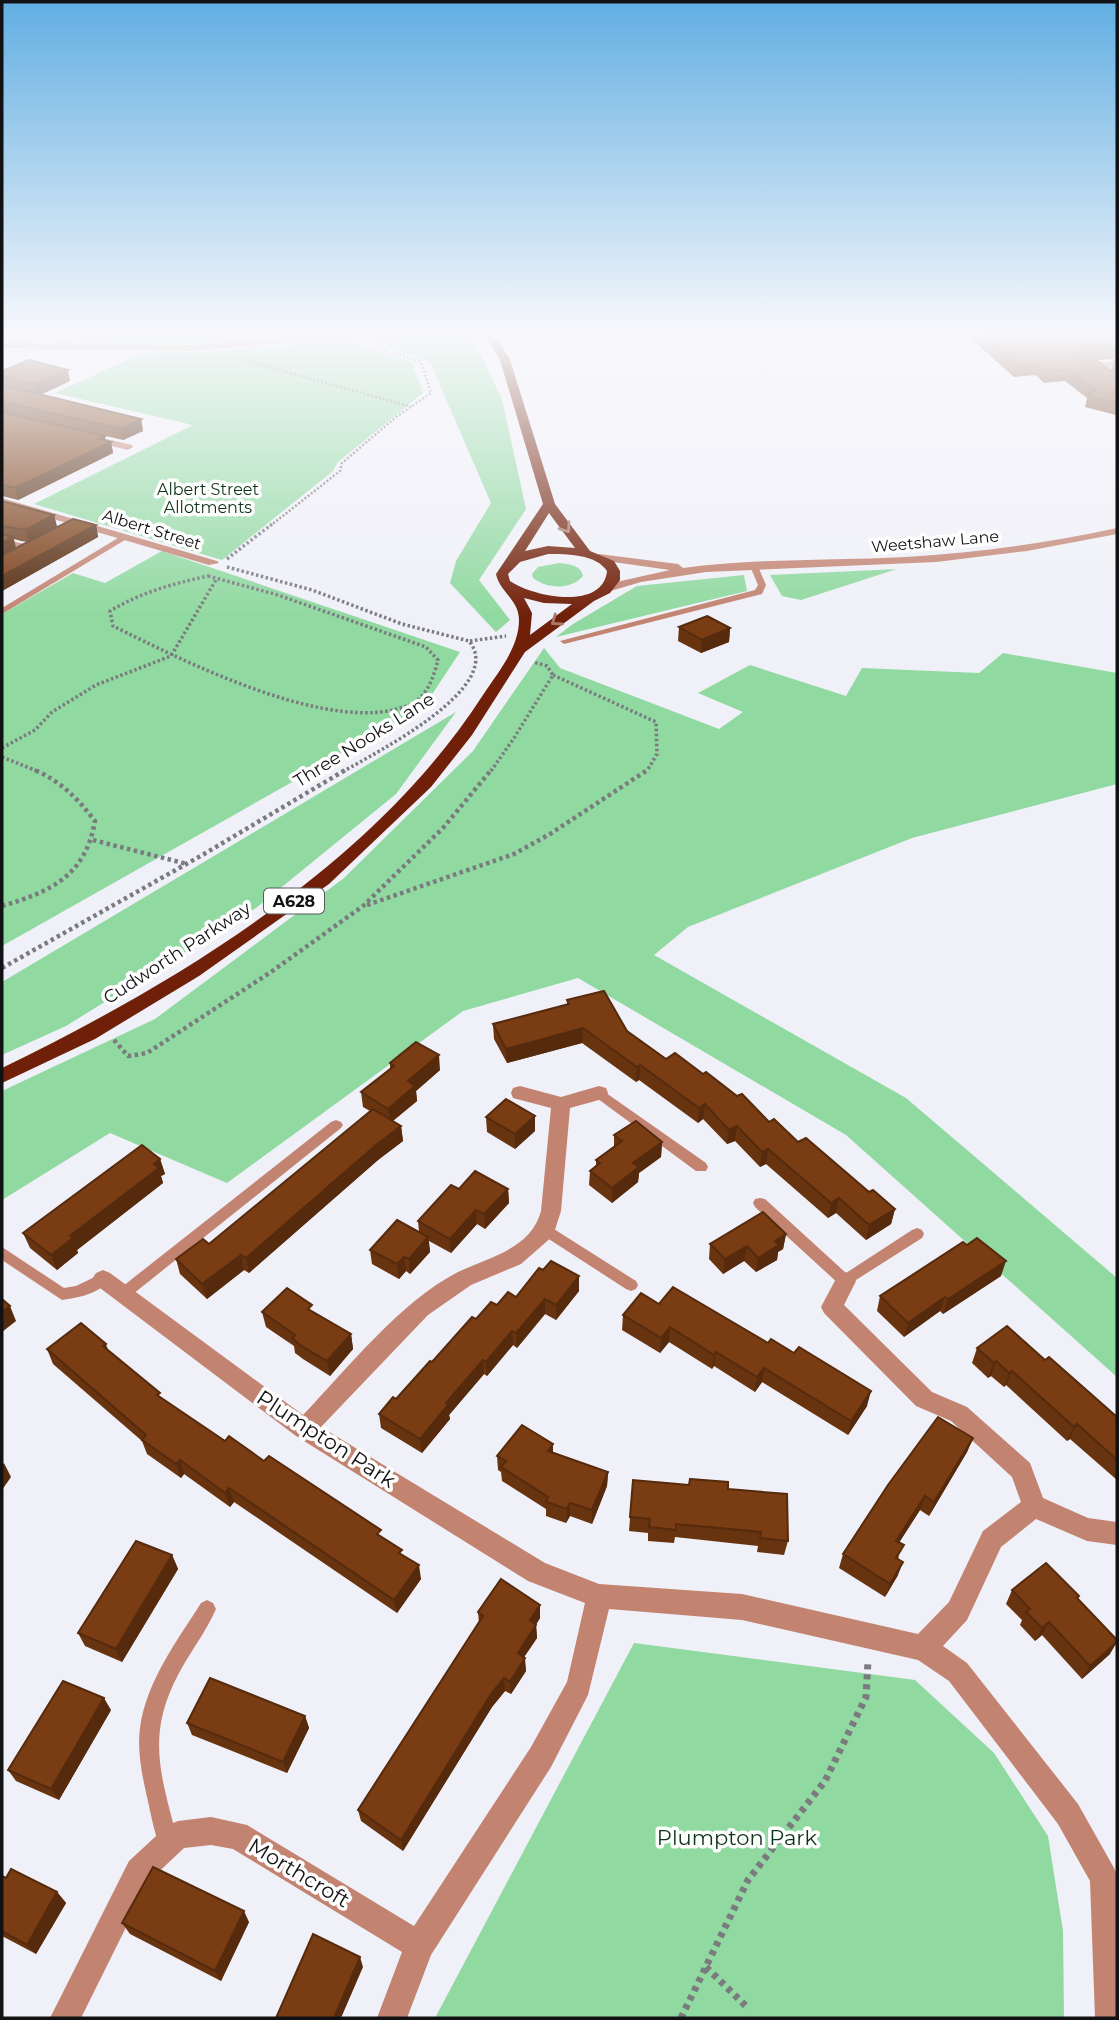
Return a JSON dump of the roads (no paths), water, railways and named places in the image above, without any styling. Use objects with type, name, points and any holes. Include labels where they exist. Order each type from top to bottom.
[{"type":"highway","points":[[526,429],[549,504],[584,552]]},
{"type":"highway","points":[[519,647],[528,621],[523,604],[504,583],[502,574],[549,504]]},
{"type":"highway","points":[[506,566],[530,553],[557,550],[584,552],[609,564],[614,572],[613,580],[607,588]]},
{"type":"highway","name":"Cudworth Parkway","points":[[512,590],[541,600],[578,600],[607,588]]},
{"type":"highway","name":"Cudworth Parkway","points":[[2,1076],[102,1026],[192,972],[333,871],[425,784],[467,733],[519,647],[593,595]]},
{"type":"street","points":[[77,435],[128,447]]},
{"type":"street","name":"Albert Street","points":[[2,501],[216,564]]},
{"type":"street","points":[[66,529],[78,523]]},
{"type":"street","name":"Weetshaw Lane","points":[[607,588],[696,569],[979,555],[1072,541],[1117,531]]},
{"type":"street","points":[[12,559],[43,542]]},
{"type":"street","name":"Weetshaw Lane","points":[[599,557],[696,569]]},
{"type":"street","points":[[520,1094],[561,1104],[598,1093]]},
{"type":"street","points":[[304,1429],[420,1309],[464,1279],[514,1258],[546,1230],[551,1211],[561,1104]]},
{"type":"street","name":"Plumpton Park","points":[[103,1279],[304,1429],[537,1572],[599,1596],[742,1607],[923,1648],[958,1672],[1068,1814],[1110,1878],[1110,2018]]},
{"type":"street","points":[[845,1281],[832,1307],[924,1399],[959,1414],[1022,1471],[1034,1506],[1087,1529],[1117,1533]]},
{"type":"street","points":[[923,1648],[958,1611],[992,1539],[1034,1506]]},
{"type":"street","points":[[392,2018],[419,1946],[541,1757],[579,1686],[599,1596]]},
{"type":"street","name":"Morthcroft","points":[[65,2018],[139,1871],[178,1835],[211,1831],[237,1835],[419,1946]]},
{"type":"lane","points":[[2,611],[126,537]]},
{"type":"lane","points":[[2,541],[32,548]]},
{"type":"lane","points":[[564,641],[759,592],[762,585],[754,566]]},
{"type":"lane","points":[[598,1093],[701,1167]]},
{"type":"lane","points":[[123,1294],[336,1125]]},
{"type":"lane","points":[[760,1203],[845,1281],[917,1234]]},
{"type":"lane","points":[[546,1230],[631,1285]]},
{"type":"lane","points":[[2,1253],[62,1294],[78,1292],[103,1279]]},
{"type":"lane","points":[[168,1843],[154,1776],[149,1729],[168,1678],[207,1609]]},
{"type":"park label","name":"Albert Street Allotments","points":[[208,498]]}]
